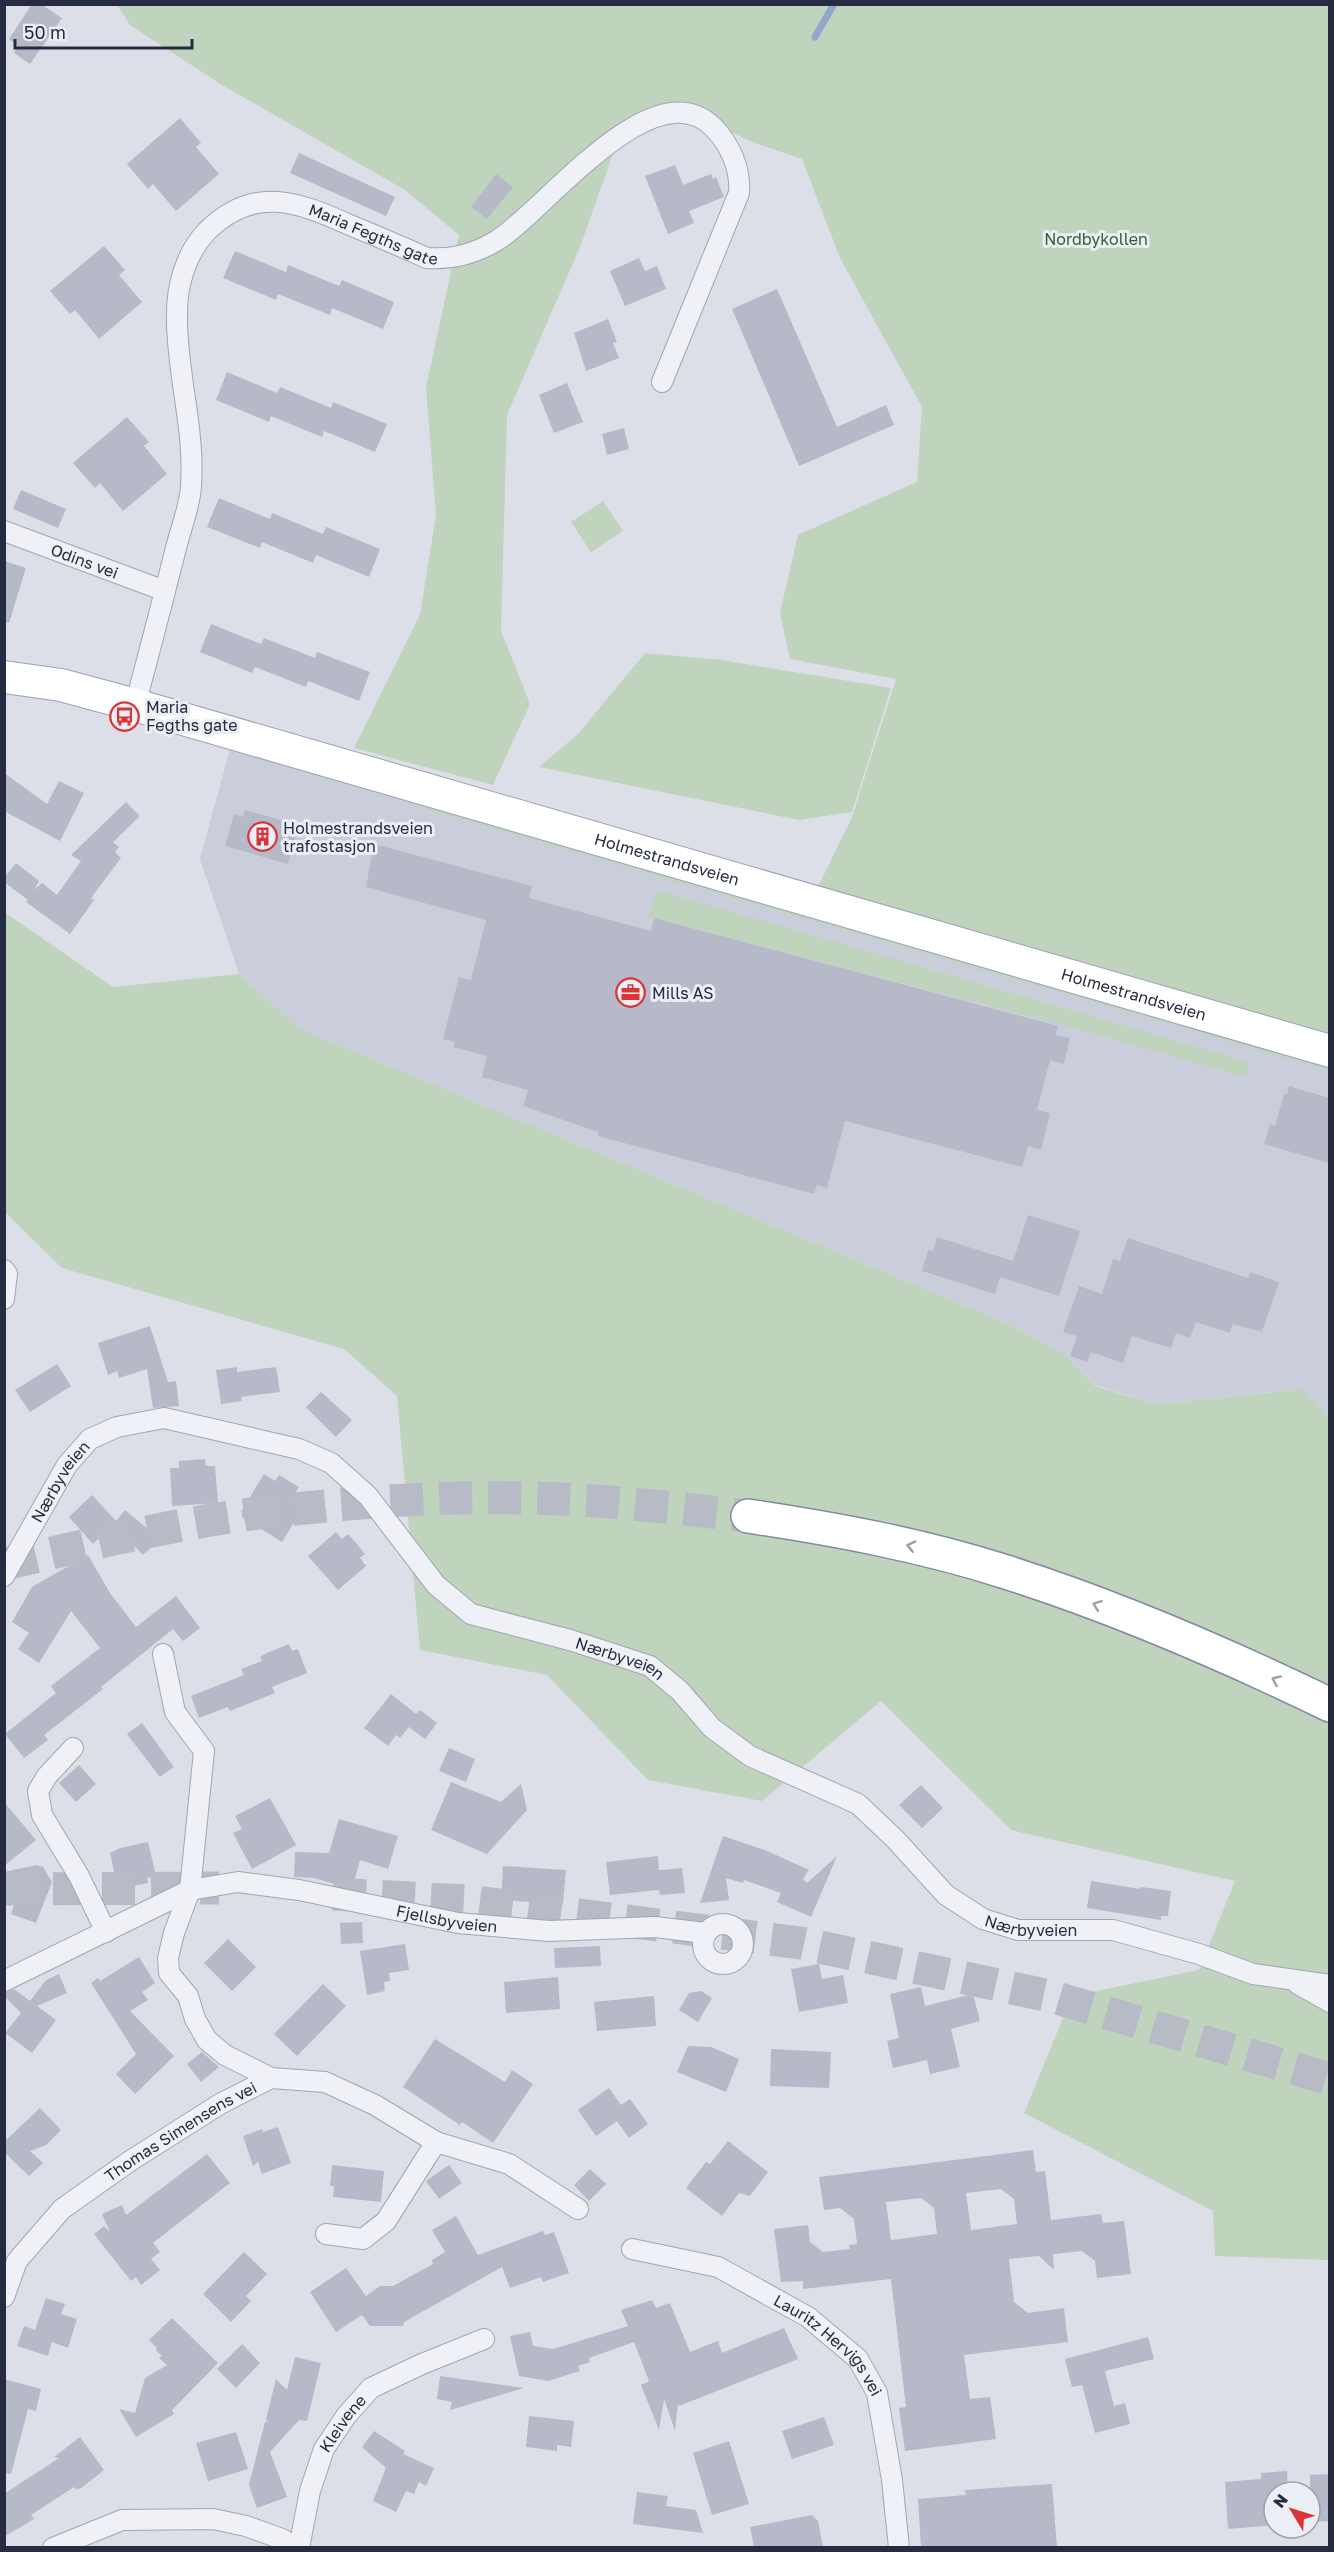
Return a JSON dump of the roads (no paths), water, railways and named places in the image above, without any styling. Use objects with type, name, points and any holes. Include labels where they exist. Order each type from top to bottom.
[{"type":"highway","points":[[748,1515],[859,1534],[1005,1571],[1144,1623],[1329,1705]]},
{"type":"main road","name":"Holmestrandsveien","points":[[4,676],[61,685],[135,705],[1329,1051]]},
{"type":"street","name":"Maria Fegths gate","points":[[135,705],[191,488],[191,431],[180,355],[177,320],[178,294],[185,265],[201,238],[221,218],[247,205],[281,201],[309,207],[427,258],[449,260],[475,252],[498,240],[585,162],[640,125],[665,115],[686,113],[700,118],[720,133],[729,149],[740,180],[739,193],[662,382]]},
{"type":"street","name":"Odins vei","points":[[6,532],[165,591]]},
{"type":"street","points":[[4,1270],[7,1274],[4,1299]]},
{"type":"street","name":"Nærbyveien","points":[[4,1576],[67,1465],[90,1439],[117,1427],[164,1418],[299,1449],[331,1463],[369,1496],[436,1585],[471,1614],[570,1640],[650,1666],[680,1691],[712,1728],[750,1756],[858,1804],[895,1839],[946,1895],[983,1919],[1018,1930],[1113,1930],[1198,1954],[1253,1974],[1329,1984]]},
{"type":"street","points":[[163,1654],[175,1712],[204,1751],[190,1890],[174,1933],[168,1958],[169,1973],[188,1996],[195,2019],[207,2040],[225,2055],[271,2078]]},
{"type":"street","points":[[73,1748],[47,1776],[38,1791],[42,1815],[79,1876],[106,1932]]},
{"type":"street","name":"Fjellsbyveien","points":[[4,1981],[190,1890],[238,1882],[299,1890],[459,1923],[549,1931],[655,1927],[705,1933]]},
{"type":"street","name":"Nærbyveien","points":[[1294,1981],[1329,2002]]},
{"type":"street","name":"Thomas Simensens vei","points":[[4,2297],[17,2261],[62,2209],[130,2161],[220,2104],[271,2078],[325,2082],[375,2105],[436,2142],[508,2164],[578,2209]]},
{"type":"street","points":[[326,2234],[363,2239],[386,2221],[436,2142]]},
{"type":"street","name":"Lauritz Hervigs vei","points":[[632,2249],[718,2267],[808,2317],[858,2359],[877,2393],[899,2547]]},
{"type":"street","name":"Kleivene","points":[[53,2547],[122,2520],[213,2519],[246,2526],[298,2547],[310,2491],[324,2449],[346,2416],[371,2388],[484,2339]]},
{"type":"waterway","points":[[815,37],[834,4]]},
{"type":"tunnel","points":[[4,1564],[222,1518],[381,1501],[439,1498],[582,1500],[748,1516]]},
{"type":"tunnel","points":[[4,1889],[219,1888]]},
{"type":"tunnel","points":[[333,1894],[467,1901],[801,1943],[1050,1996],[1330,2079]]},
{"type":"place","name":"Maria Fegths gate","points":[[125,716]]},
{"type":"place","name":"Holmestrandsveien trafostasjon","points":[[262,837]]},
{"type":"place","name":"Mills AS","points":[[631,993]]},
{"type":"park label","name":"Nordbykollen","points":[[1096,239]]}]
